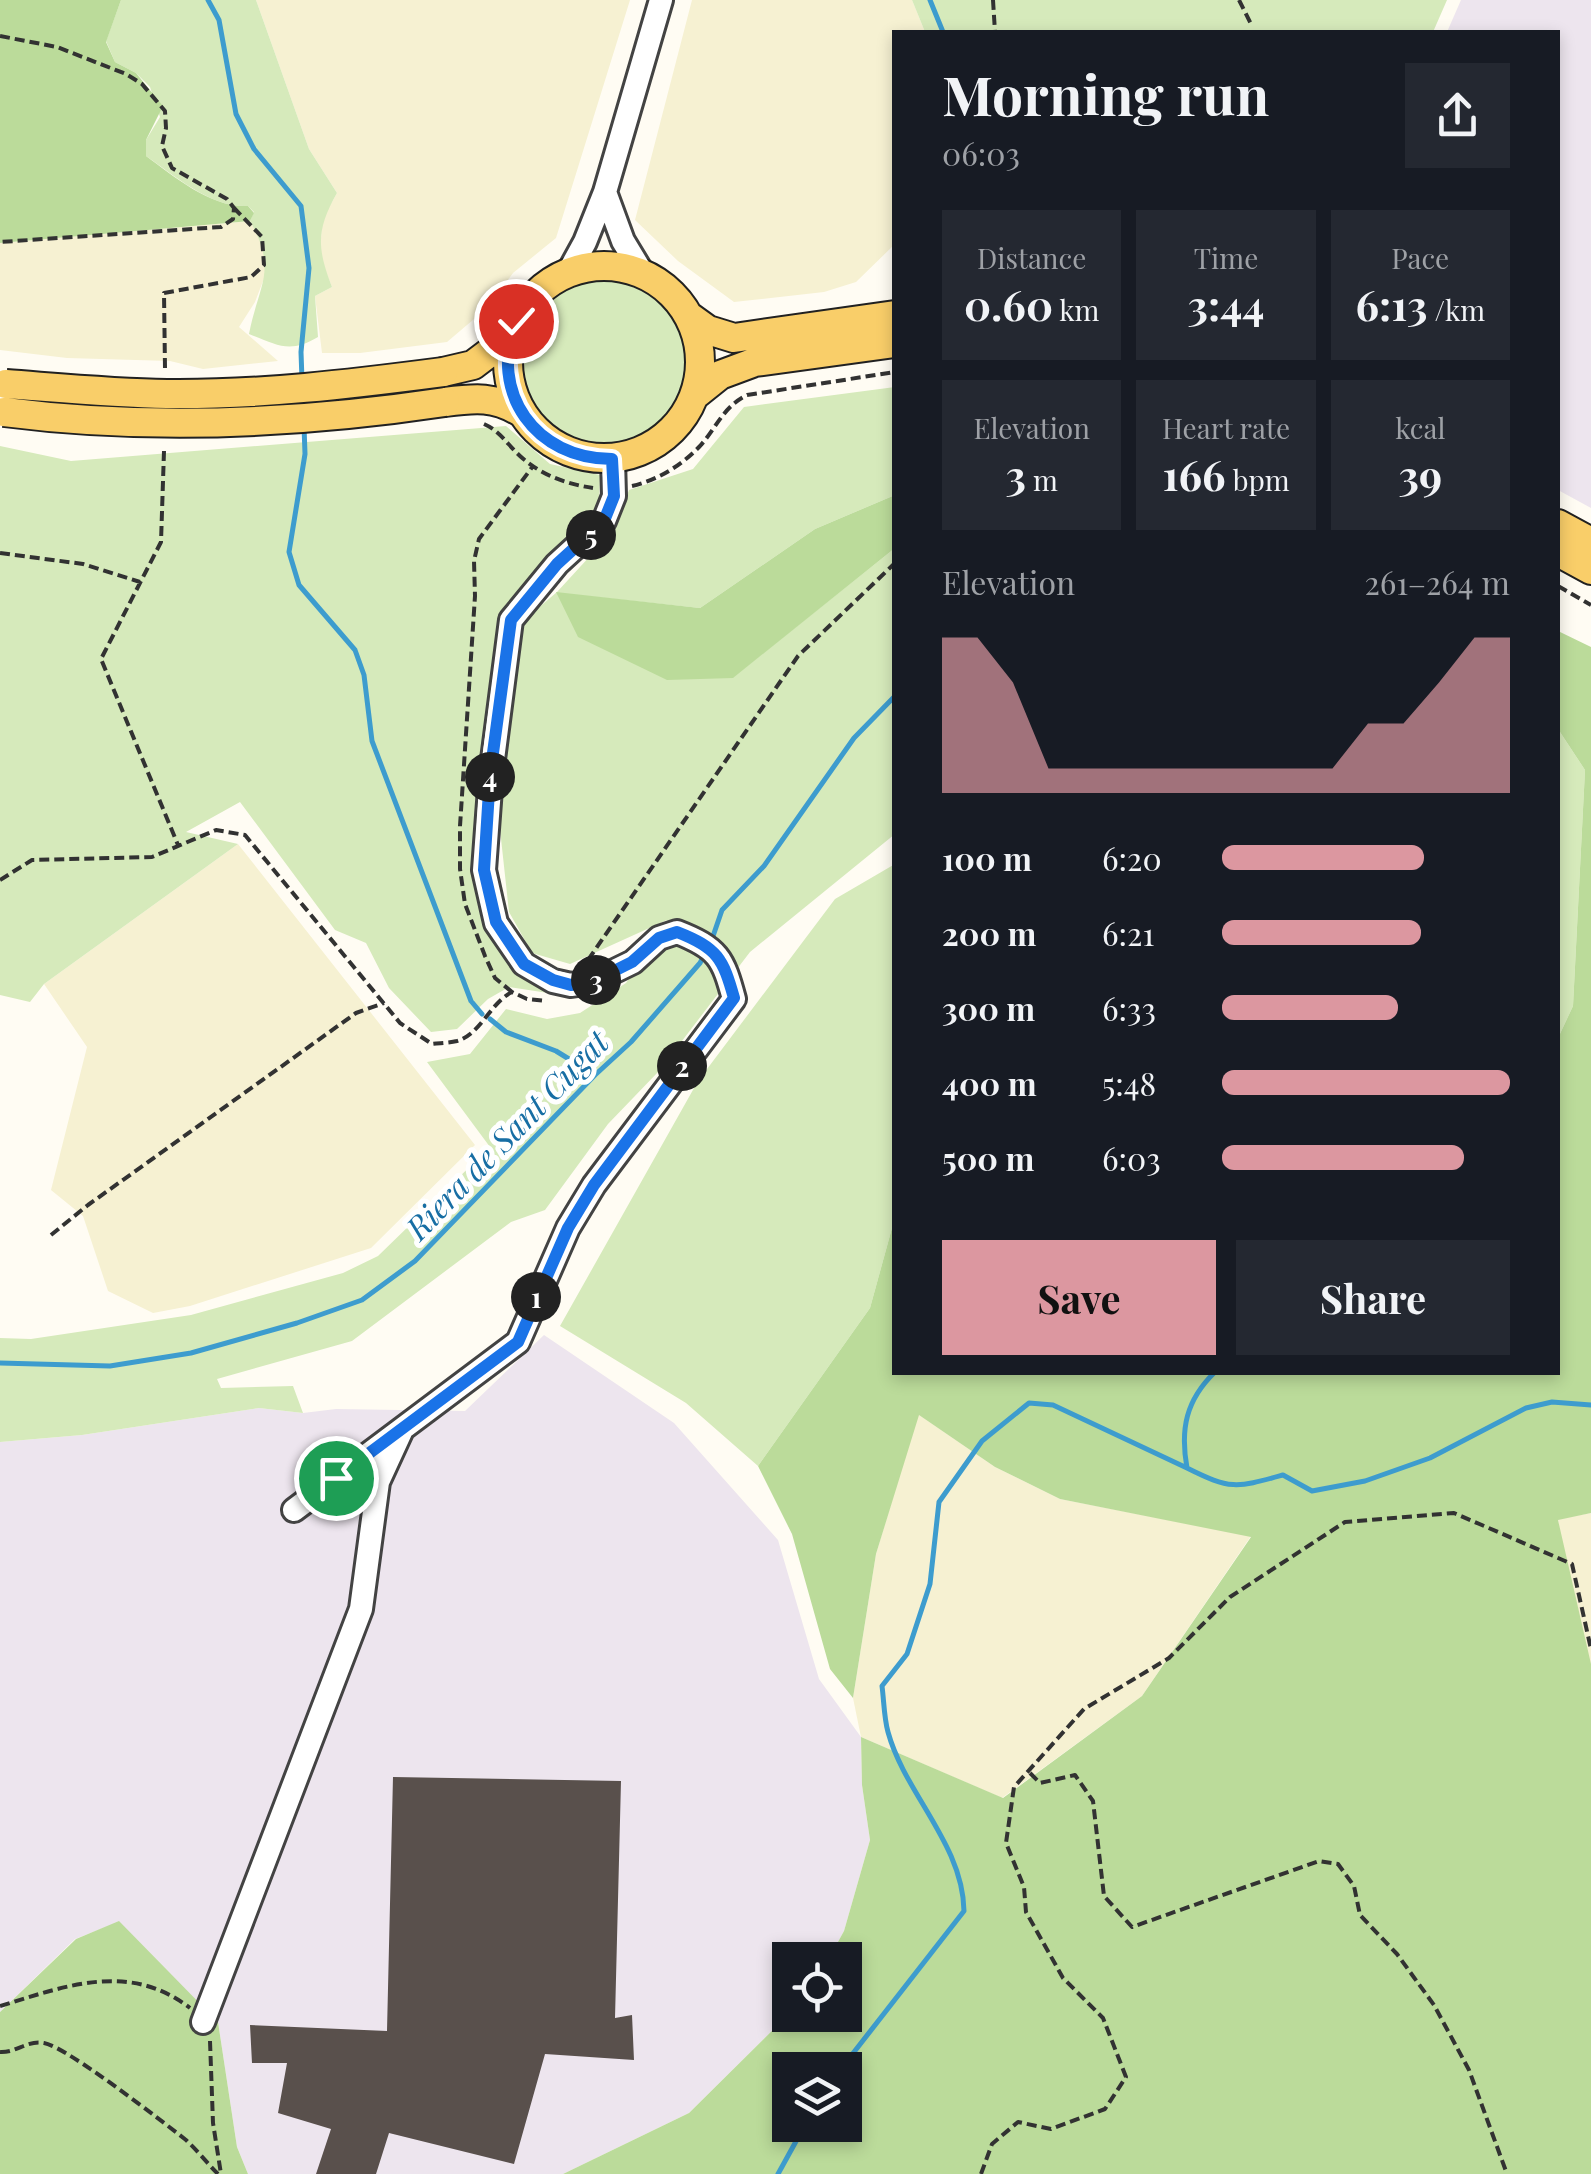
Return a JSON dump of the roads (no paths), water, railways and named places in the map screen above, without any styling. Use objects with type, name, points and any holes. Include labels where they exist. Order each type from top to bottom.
[{"type":"main road","points":[[3,398],[206,394],[443,372],[473,365],[510,336],[538,292],[568,272],[605,266],[643,274],[668,290],[690,317],[708,330],[747,338],[887,330]]},
{"type":"main road","points":[[3,398],[93,422],[209,424],[323,417],[489,398],[522,414],[553,444],[592,459],[612,459],[651,447],[669,434],[695,395],[701,358],[690,317]]},
{"type":"main road","points":[[695,395],[720,375],[755,362],[887,330]]},
{"type":"main road","points":[[510,336],[509,377],[522,414]]},
{"type":"main road","points":[[1560,525],[1591,542]]},
{"type":"main road","points":[[1560,553],[1591,570]]},
{"type":"street","points":[[568,272],[606,192],[661,0]]},
{"type":"street","points":[[606,192],[623,241],[643,274]]},
{"type":"street","points":[[294,1510],[518,1342],[568,1228],[594,1185],[734,998],[723,960],[677,932],[659,938],[632,962],[592,982],[571,985],[553,980],[524,964],[496,922],[484,870],[490,775],[511,620],[557,564],[604,521],[614,496],[612,459]]},
{"type":"street","points":[[203,2022],[361,1609],[378,1482],[392,1447],[409,1421]]},
{"type":"waterway","points":[[208,0],[219,20],[236,114],[254,149],[301,206],[309,268],[302,380]]},
{"type":"waterway","points":[[930,0],[942,30]]},
{"type":"waterway","points":[[304,426],[305,454],[289,552],[299,585],[355,650],[364,675],[372,741],[471,1001],[482,1014]]},
{"type":"waterway","name":"Riera de Sant Cugat","points":[[711,942],[722,910],[764,866],[854,738],[892,699]]},
{"type":"waterway","name":"Riera de Sant Cugat","points":[[0,1363],[110,1366],[191,1353],[362,1300],[415,1261],[631,1042],[706,952]]},
{"type":"waterway","points":[[490,1019],[506,1032],[556,1051],[595,1075]]},
{"type":"waterway","name":"Riera de Sant Cugat","points":[[1212,1375],[1197,1393],[1188,1416],[1184,1440],[1187,1468],[1234,1485],[1283,1475],[1312,1491],[1365,1481],[1430,1458],[1526,1408],[1552,1402],[1591,1405]]},
{"type":"waterway","points":[[854,2052],[964,1911],[954,1863],[896,1755],[887,1727],[882,1686],[907,1654],[930,1584],[939,1502],[982,1441],[1029,1403],[1053,1405],[1187,1468]]},
{"type":"waterway","points":[[778,2174],[796,2142]]}]
